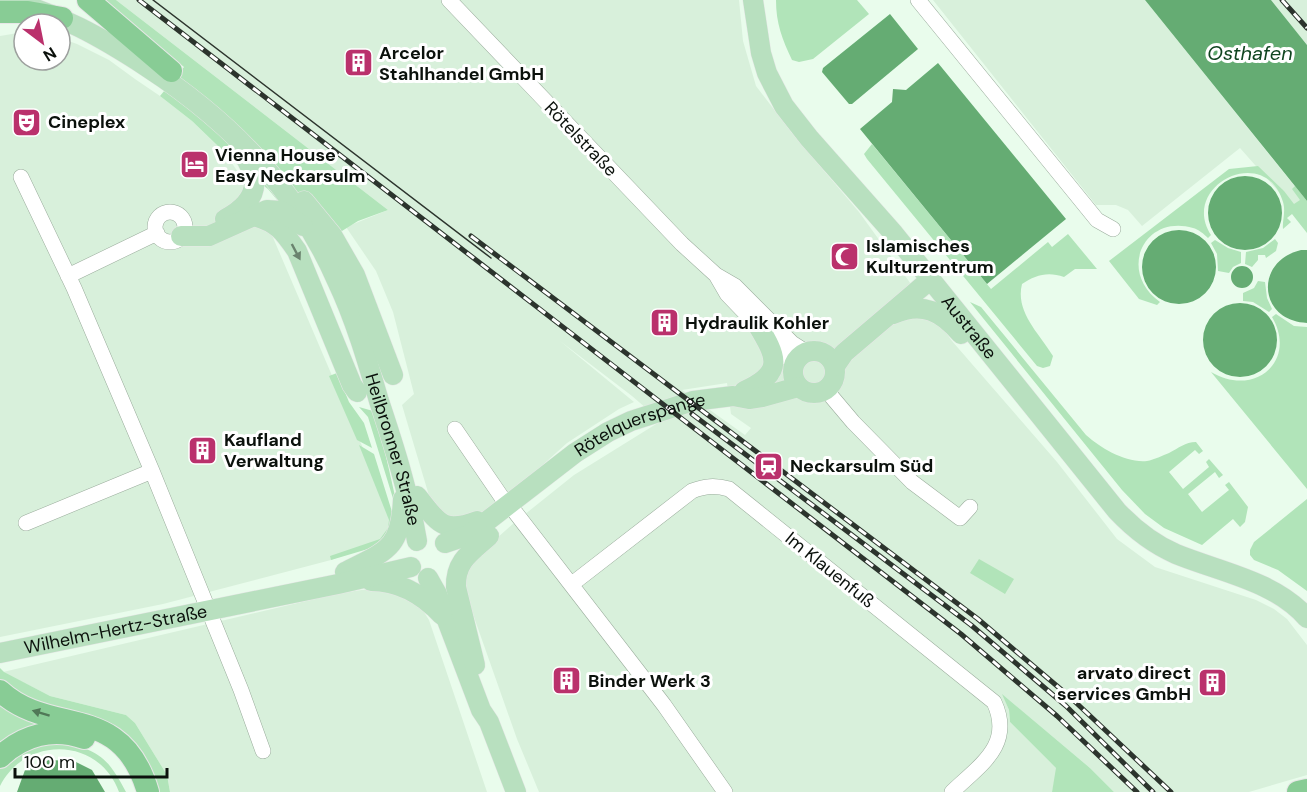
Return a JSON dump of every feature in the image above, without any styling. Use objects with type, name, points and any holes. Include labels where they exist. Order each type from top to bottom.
[{"type":"highway","points":[[88,0],[171,71]]},
{"type":"highway","points":[[0,691],[22,707],[88,724],[102,731],[118,742],[139,768],[148,792]]},
{"type":"highway","points":[[0,757],[15,745],[34,736],[60,733],[76,735],[91,740],[111,753],[126,769],[134,792]]},
{"type":"highway","points":[[1298,792],[1307,790]]},
{"type":"main road","name":"Heilbronner Straße","points":[[5,0],[46,12]]},
{"type":"main road","name":"Heilbronner Straße","points":[[36,0],[90,22],[124,41],[194,87],[251,135],[287,177],[331,244],[361,312],[447,621],[481,710],[489,722]]},
{"type":"main road","name":"Austraße","points":[[753,0],[761,52],[767,73],[784,106],[809,138],[894,234],[1117,511],[1134,529],[1176,553],[1260,586],[1286,600],[1307,618]]},
{"type":"main road","name":"Heilbronner Straße","points":[[72,23],[102,38],[168,80],[214,116],[264,165],[312,232],[338,282],[410,490]]},
{"type":"main road","points":[[183,230],[209,228],[240,212],[245,206],[253,192],[253,176],[238,139]]},
{"type":"main road","points":[[304,201],[332,235],[356,275],[393,375]]},
{"type":"main road","points":[[183,230],[209,236],[267,210],[281,211],[312,232]]},
{"type":"main road","points":[[254,216],[268,220],[284,232],[297,252],[352,385],[357,392]]},
{"type":"main road","points":[[808,366],[844,353],[888,316],[926,274]]},
{"type":"main road","points":[[808,366],[926,274]]},
{"type":"main road","points":[[888,316],[916,308],[931,309],[949,320],[970,345],[988,351]]},
{"type":"main road","points":[[738,393],[761,382],[774,364],[771,348],[757,324]]},
{"type":"main road","points":[[808,366],[835,377],[826,390],[808,393],[808,366]]},
{"type":"main road","name":"Rötelquerspange","points":[[429,557],[469,535],[508,509],[575,453],[631,421],[693,401],[771,386],[808,366]]},
{"type":"main road","points":[[410,490],[435,518],[447,527],[458,527],[508,509]]},
{"type":"main road","points":[[342,578],[378,555],[396,539],[410,490]]},
{"type":"main road","name":"Rötelquerspange","points":[[429,557],[489,536],[508,509]]},
{"type":"main road","points":[[478,682],[455,576],[458,567],[466,557],[489,536]]},
{"type":"main road","name":"Heilbronner Straße","points":[[429,557],[446,590],[486,704],[489,722],[516,792]]},
{"type":"main road","name":"Wilhelm-Hertz-Straße","points":[[0,653],[231,605],[429,557]]},
{"type":"main road","points":[[342,578],[396,584],[423,598],[447,621]]},
{"type":"street","name":"Rötelstraße","points":[[449,0],[657,219],[716,275],[735,286],[792,343],[808,366]]},
{"type":"street","points":[[918,0],[1096,220],[1113,229]]},
{"type":"street","points":[[21,177],[68,276],[152,471],[241,690],[263,751]]},
{"type":"street","points":[[164,213],[174,213],[182,219],[183,230],[172,242],[161,239],[157,233],[157,220],[164,213]]},
{"type":"street","points":[[68,276],[157,233]]},
{"type":"street","name":"Rötelstraße","points":[[716,275],[727,294],[757,324],[808,366]]},
{"type":"street","points":[[826,390],[847,416],[912,482],[960,518],[970,507]]},
{"type":"street","points":[[455,429],[508,509],[572,584],[664,705],[725,792]]},
{"type":"street","points":[[26,523],[152,471]]},
{"type":"street","name":"Im Klauenfuß","points":[[572,584],[692,491],[704,486],[729,489],[994,702],[1000,715],[1002,728],[997,744],[990,755],[952,792]]},
{"type":"shaded area","points":[[104,0],[116,0],[388,210],[358,221],[313,249],[304,232],[268,189],[246,173],[192,121],[160,96],[184,67]]},
{"type":"shaded area","points":[[116,0],[739,0],[743,41],[756,86],[792,133],[859,212],[952,341],[1057,462],[1117,539],[1155,567],[1256,600],[1274,609],[1287,619],[1307,645],[1307,775],[1249,792],[1114,792],[1090,768],[1003,695],[1009,710],[1010,722],[1057,769],[1052,792],[539,792],[517,739],[463,586],[471,561],[574,475],[661,421],[560,341],[634,402],[619,409],[567,443],[525,481],[482,513],[448,520],[430,499],[402,405],[414,394],[393,312],[376,271],[346,227],[388,210]],"holes":[[[727,383],[731,414],[751,428],[745,435],[682,390]]]},
{"type":"shaded area","points":[[776,0],[857,0],[869,14],[813,59],[799,62],[792,60],[783,38],[778,24]]},
{"type":"shaded area","points":[[933,0],[1145,0],[1305,199],[1293,208],[1240,148],[1142,226],[1128,210],[1116,205],[1096,205]]},
{"type":"shaded area","points":[[1271,0],[1307,0],[1307,45],[1290,24]]},
{"type":"shaded area","points":[[12,34],[12,72],[72,72],[72,42],[109,60],[192,121],[225,153],[257,200],[383,495],[392,522],[387,535],[378,542],[331,560],[163,604],[0,637],[0,36]]},
{"type":"shaded area","points":[[872,144],[991,289],[1048,242],[1052,247],[1068,234],[1097,269],[1075,269],[1064,277],[1053,274],[1042,275],[1022,284],[1022,304],[1025,313],[1053,356],[1050,366],[1043,368],[1037,366],[867,159],[864,154]]},
{"type":"shaded area","points":[[1258,166],[1294,204],[1300,200],[1292,189],[1295,186],[1307,201],[1307,233],[1292,214],[1287,218],[1291,222],[1283,229],[1284,206],[1273,184],[1260,175],[1244,173],[1228,178],[1215,187],[1206,201],[1204,217],[1211,235],[1208,238],[1195,229],[1176,226],[1161,229],[1150,237],[1142,248],[1139,261],[1140,275],[1147,289],[1160,302],[1157,305],[1139,299],[1109,261],[1229,169]]},
{"type":"shaded area","points":[[1275,239],[1278,243],[1276,251],[1266,258],[1265,255],[1258,255],[1258,260],[1252,267],[1245,264],[1246,252],[1263,248]]},
{"type":"shaded area","points":[[1215,240],[1228,248],[1241,252],[1241,263],[1233,267],[1229,273],[1218,271],[1217,254],[1211,243]]},
{"type":"shaded area","points":[[1258,281],[1265,282],[1267,298],[1272,309],[1269,312],[1253,302],[1243,301],[1243,293],[1254,288]]},
{"type":"shaded area","points":[[970,302],[981,307],[1086,435],[1099,445],[1130,460],[1147,461],[1185,444],[1196,442],[1203,451],[1199,454],[1195,450],[1169,472],[1183,489],[1209,467],[1206,462],[1209,459],[1223,475],[1219,478],[1215,472],[1188,494],[1202,512],[1229,490],[1225,485],[1229,482],[1248,507],[1245,522],[1240,527],[1233,519],[1202,545],[1164,528],[1145,514],[1122,490]]},
{"type":"shaded area","points":[[1276,314],[1294,326],[1307,327],[1307,489],[1211,372],[1227,379],[1242,381],[1256,378],[1267,371],[1275,361],[1279,348],[1279,333],[1272,317]]},
{"type":"shaded area","points":[[337,373],[349,402],[364,423],[372,448],[357,440],[329,376]]},
{"type":"shaded area","points":[[359,407],[373,411],[378,421],[397,505],[395,505],[368,417]]},
{"type":"shaded area","points":[[359,445],[374,454],[394,524],[378,546],[331,560],[330,556],[380,539],[388,528],[389,520]]},
{"type":"shaded area","points":[[1307,499],[1307,591],[1278,570],[1254,560],[1250,555],[1250,550],[1254,542]]},
{"type":"shaded area","points":[[979,559],[1014,579],[1005,594],[970,573]]},
{"type":"shaded area","points":[[376,588],[398,593],[422,609],[429,620],[487,792],[170,792],[167,775],[135,723],[126,715],[50,696],[3,672],[340,593]]},
{"type":"shaded area","points":[[0,668],[50,696],[126,715],[135,723],[167,775],[170,792],[155,792],[153,779],[56,711],[0,683]]},
{"type":"shaded area","points":[[1002,694],[1090,768],[1114,792],[1052,792],[1056,768],[1010,722],[1009,710]]},
{"type":"shaded area","points":[[0,700],[50,724],[0,748]]},
{"type":"shaded area","points":[[54,741],[80,747],[98,755],[112,768],[126,792],[119,792],[109,774],[96,761],[79,752],[62,749],[44,751],[27,758],[12,769],[0,786],[0,767],[10,756]]},
{"type":"water","name":"Osthafen","points":[[1145,0],[1271,0],[1307,45],[1307,201]]},
{"type":"water","points":[[890,14],[918,49],[852,104],[849,104],[822,72],[823,68]]},
{"type":"water","points":[[938,63],[1066,219],[987,284],[860,129],[892,102],[893,89],[906,90]]},
{"type":"water","points":[[1245,176],[1259,179],[1271,187],[1279,199],[1282,213],[1279,227],[1271,239],[1259,247],[1245,250],[1231,247],[1219,239],[1211,227],[1208,213],[1211,199],[1219,187],[1231,179]]},
{"type":"water","points":[[1179,230],[1193,233],[1205,241],[1213,253],[1216,267],[1213,281],[1205,293],[1193,301],[1179,304],[1165,301],[1153,293],[1145,281],[1142,267],[1145,253],[1153,241],[1165,233]]},
{"type":"water","points":[[1307,250],[1307,323],[1291,320],[1279,312],[1271,302],[1268,290],[1269,277],[1275,266],[1286,256]]},
{"type":"water","points":[[1242,266],[1250,269],[1253,277],[1250,285],[1242,288],[1234,285],[1231,277],[1234,269]]},
{"type":"water","points":[[1240,303],[1254,306],[1266,314],[1274,326],[1277,340],[1274,354],[1266,366],[1254,374],[1240,377],[1226,374],[1214,366],[1206,354],[1203,340],[1206,326],[1214,314],[1226,306]]},
{"type":"water","points":[[49,760],[74,761],[92,770],[105,792],[17,792],[25,770]]},
{"type":"tram line","points":[[153,0],[491,258]]},
{"type":"railway","points":[[139,0],[961,634],[1057,716],[1137,792]]},
{"type":"railway","points":[[1282,0],[1307,28]]},
{"type":"railway","points":[[471,236],[978,619],[1070,697],[1171,792]]},
{"type":"railway","points":[[692,414],[971,625],[1066,706],[1153,792]]},
{"type":"place","name":"Arcelor Stahlhandel GmbH","points":[[358,63]]},
{"type":"place","name":"Cineplex","points":[[27,122]]},
{"type":"place","name":"Vienna House Easy Neckarsulm","points":[[194,165]]},
{"type":"place","name":"Islamisches Kulturzentrum","points":[[845,256]]},
{"type":"place","name":"Hydraulik Kohler","points":[[664,323]]},
{"type":"place","name":"Kaufland Verwaltung","points":[[203,450]]},
{"type":"place","name":"Neckarsulm Süd","points":[[769,466]]},
{"type":"place","name":"Binder Werk 3","points":[[567,681]]},
{"type":"place","name":"arvato direct services GmbH","points":[[1212,683]]}]
